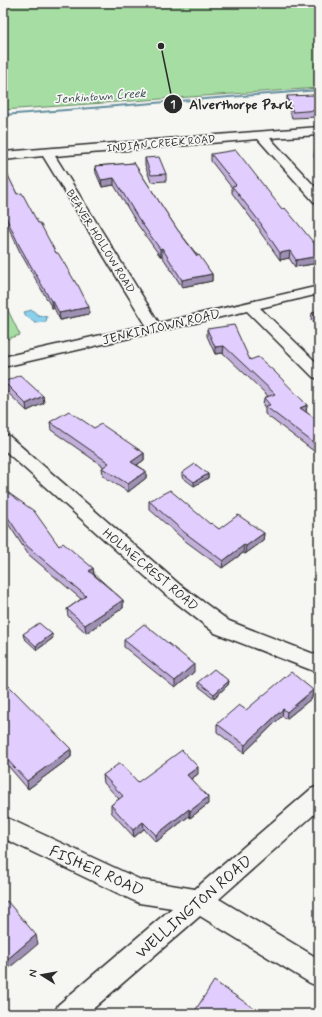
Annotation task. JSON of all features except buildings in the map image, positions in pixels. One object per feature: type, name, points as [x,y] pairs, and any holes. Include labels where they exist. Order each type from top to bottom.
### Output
[{"type":"street","name":"INDIAN CREEK ROAD","points":[[3,156],[319,131]]},
{"type":"street","points":[[260,135],[319,199]]},
{"type":"street","name":"BEAVER HOLLOW ROAD","points":[[47,153],[155,328]]},
{"type":"street","name":"JENKINTOWN ROAD","points":[[3,362],[319,290]]},
{"type":"street","points":[[250,306],[319,374]]},
{"type":"street","name":"HOLMECREST ROAD","points":[[3,440],[172,589],[222,627],[319,665]]},
{"type":"street","name":"WELLINGTON ROAD","points":[[67,1014],[200,902],[319,796]]},
{"type":"street","name":"FISHER ROAD","points":[[3,827],[139,891],[200,902],[319,974]]},
{"type":"green space","points":[[3,3],[319,3],[319,88],[3,110]]},
{"type":"green space","points":[[3,300],[20,335],[3,340]]},
{"type":"water","points":[[32,310],[38,315],[47,317],[46,322],[35,323],[26,316],[24,312]]},
{"type":"waterway","name":"Jenkintown Creek","points":[[3,115],[319,90]]},
{"type":"place","name":"Alverthorpe Park","points":[[161,46]]}]
